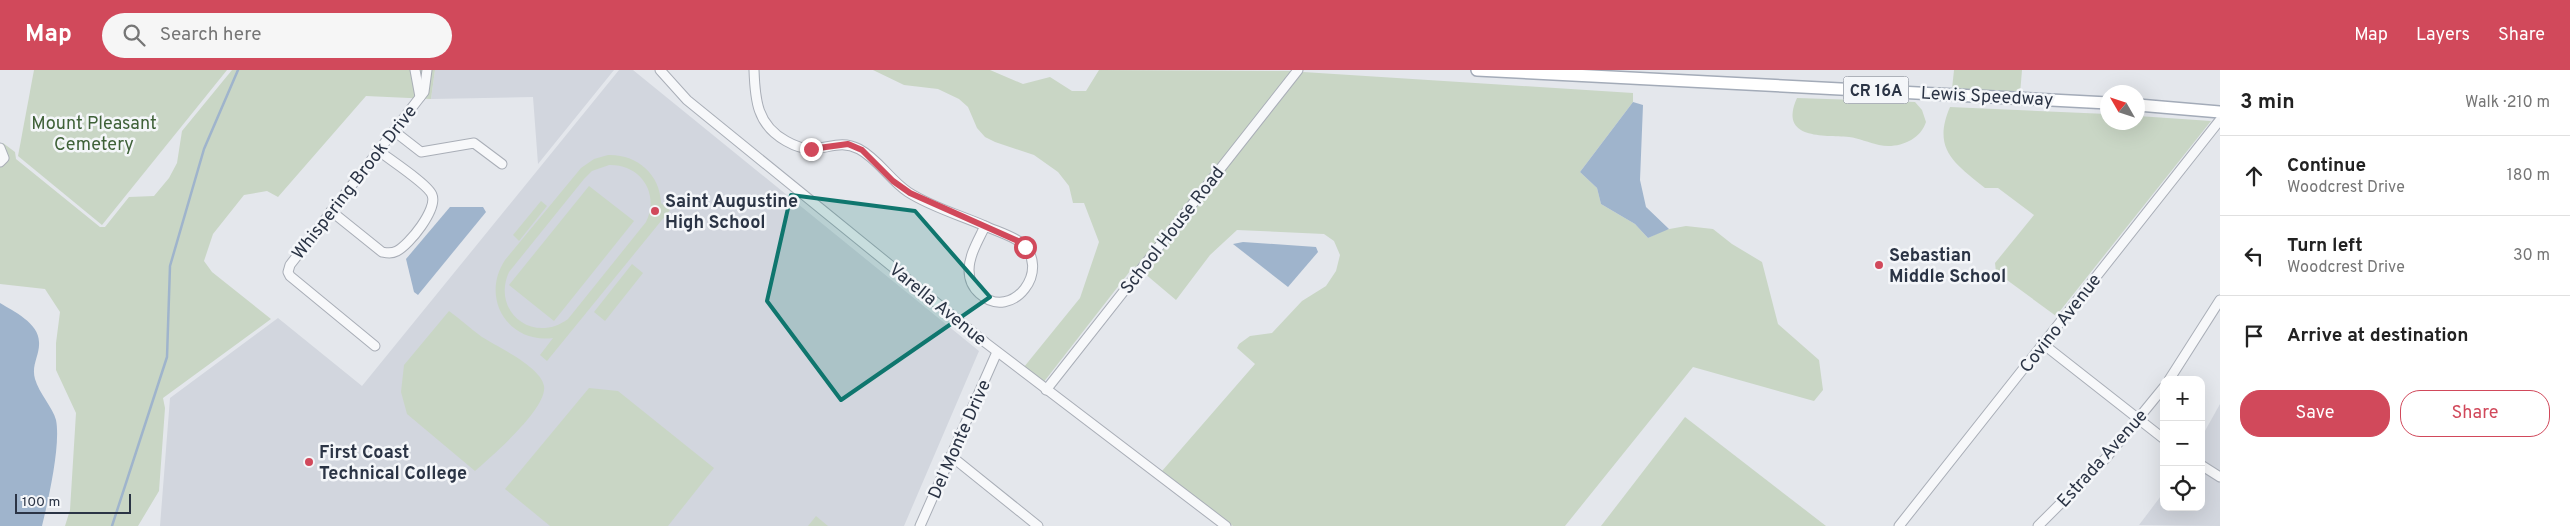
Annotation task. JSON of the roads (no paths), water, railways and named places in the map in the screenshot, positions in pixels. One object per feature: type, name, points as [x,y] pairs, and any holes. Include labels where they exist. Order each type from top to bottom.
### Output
[{"type":"main road","name":"Lewis Speedway","points":[[1477,70],[2100,103]]},
{"type":"main road","points":[[2145,106],[2220,112]]},
{"type":"street","name":"Whispering Brook Drive","points":[[415,70],[420,97]]},
{"type":"street","name":"Whispering Brook Drive","points":[[375,346],[290,276],[288,272],[290,265],[420,97],[426,86],[427,70]]},
{"type":"street","name":"Varella Avenue","points":[[660,70],[687,100],[997,352],[1226,526]]},
{"type":"street","points":[[754,70],[755,98],[762,121],[778,137],[792,144],[811,149],[848,144],[862,150],[893,181],[910,193],[985,226],[1018,241],[1025,247],[1032,260],[1032,277],[1024,292],[1012,300],[1004,302],[989,300],[981,295],[972,283],[969,268],[985,226]]},
{"type":"street","name":"School House Road","points":[[1046,390],[1298,70]]},
{"type":"street","name":"Covino Avenue","points":[[1899,526],[2220,120]]},
{"type":"street","points":[[394,131],[421,152],[474,143],[502,164]]},
{"type":"street","points":[[0,148],[4,158],[0,162]]},
{"type":"street","points":[[331,211],[382,252],[388,254],[402,248],[429,216],[433,201],[429,189],[378,151]]},
{"type":"street","points":[[2172,376],[2220,300]]},
{"type":"street","points":[[2043,344],[2160,436]]},
{"type":"street","name":"Del Monte Drive","points":[[920,526],[997,352]]},
{"type":"street","name":"Estrada Avenue","points":[[2038,526],[2106,458],[2160,392]]},
{"type":"street","points":[[951,456],[1038,526]]},
{"type":"street","points":[[2203,466],[2220,477]]},
{"type":"water","points":[[1633,102],[1643,105],[1640,180],[1646,207],[1669,229],[1648,238],[1635,224],[1601,204],[1597,188],[1580,172]]},
{"type":"water","points":[[450,207],[483,207],[486,212],[418,295],[414,292],[406,259]]},
{"type":"water","points":[[1243,242],[1316,247],[1318,252],[1288,287],[1233,244]]},
{"type":"water","points":[[0,303],[30,323],[38,335],[39,347],[34,369],[35,379],[56,420],[57,444],[42,526],[0,526]]},
{"type":"waterway","points":[[112,526],[167,357],[170,266],[204,149],[238,70]]},
{"type":"place","name":"Saint Augustine High School","points":[[655,211]]},
{"type":"place","name":"Sebastian Middle School","points":[[1879,265]]},
{"type":"place","name":"First Coast Technical College","points":[[309,462]]},
{"type":"park label","name":"Mount Pleasant Cemetery","points":[[94,133]]}]
